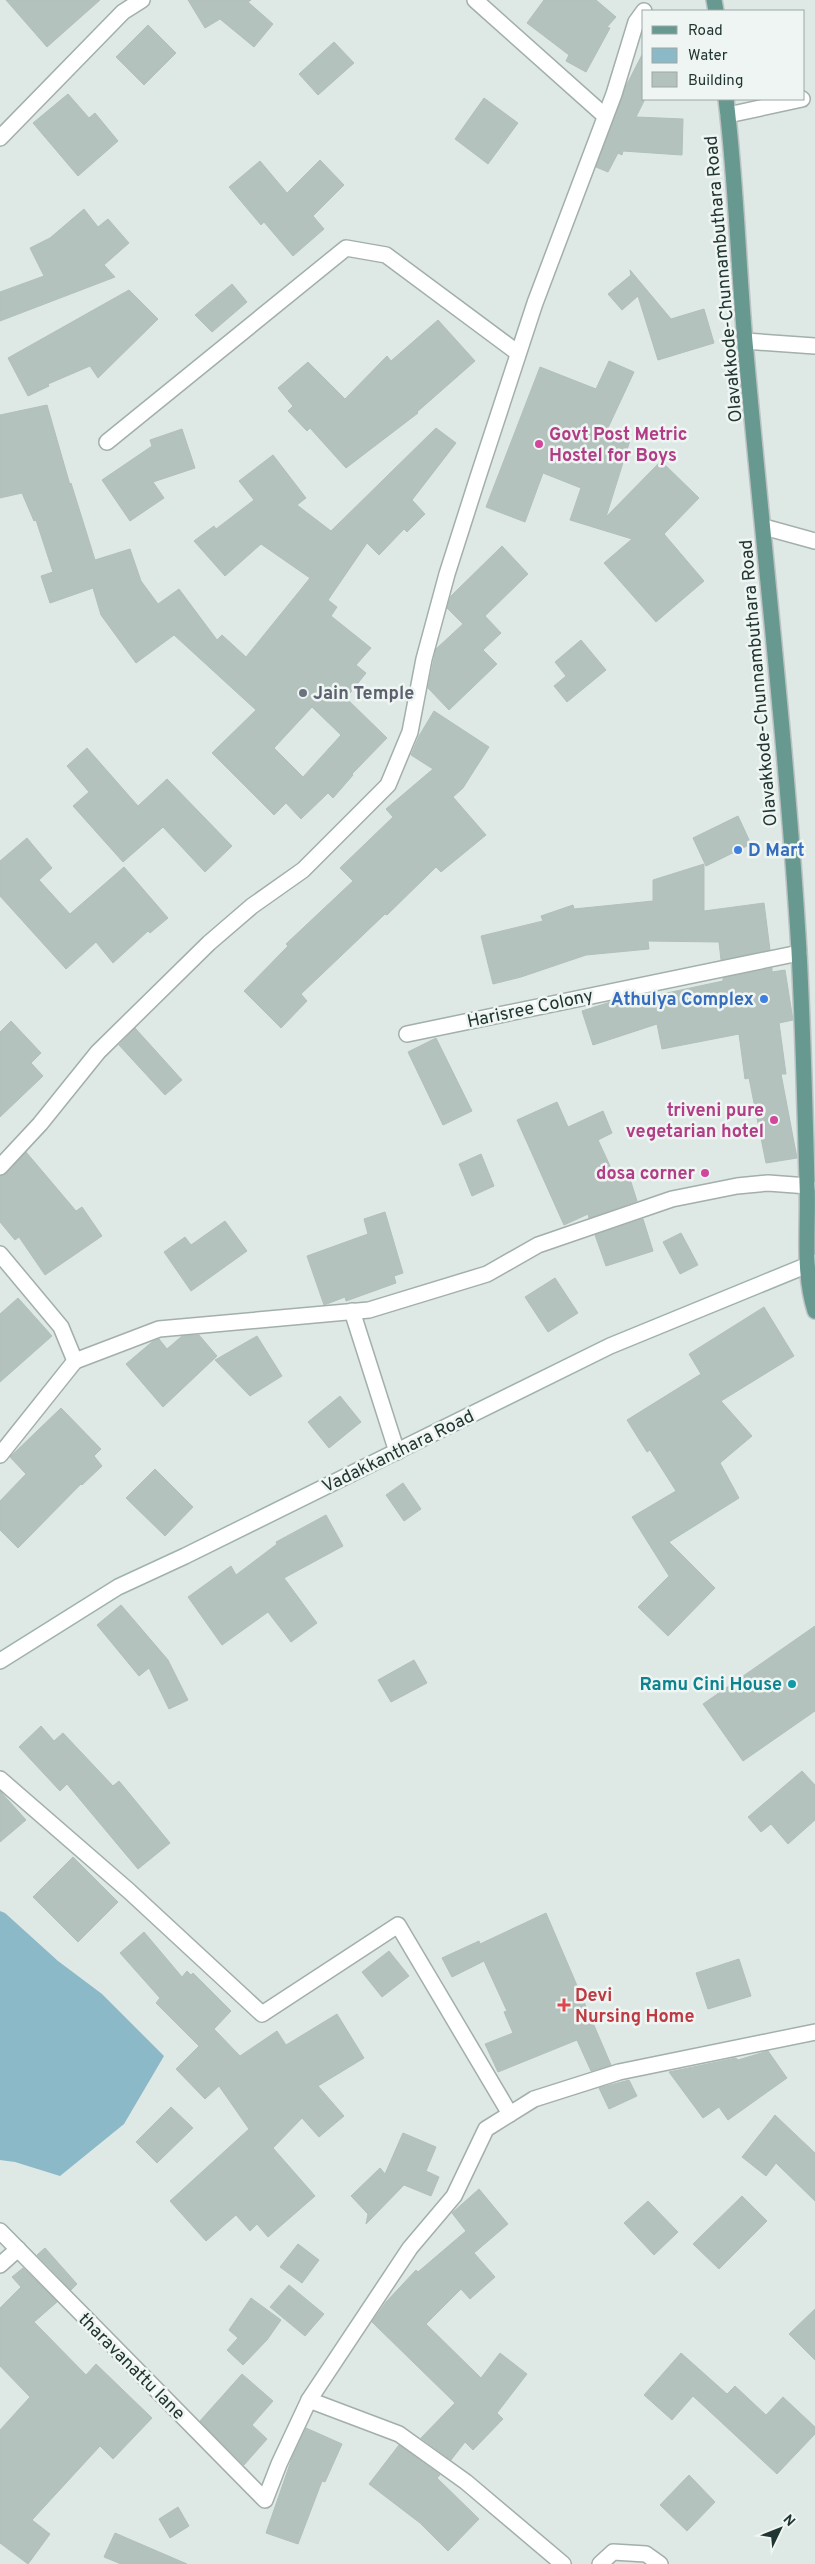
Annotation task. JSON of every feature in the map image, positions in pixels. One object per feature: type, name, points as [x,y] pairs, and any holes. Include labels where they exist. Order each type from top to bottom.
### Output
[{"type":"main road","name":"Olavakkode-Chunnambuthara Road","points":[[726,100],[745,341],[786,774],[799,953],[811,1263],[810,1294],[815,1311]]},
{"type":"street","points":[[0,138],[123,12],[142,0]]},
{"type":"street","points":[[475,0],[605,116]]},
{"type":"street","points":[[0,1167],[40,1124],[98,1052],[210,943],[252,906],[303,870],[388,785],[410,732],[424,659],[447,574],[518,353],[605,116],[636,22],[642,14]]},
{"type":"street","points":[[728,115],[798,100]]},
{"type":"street","points":[[107,442],[346,248],[386,255],[518,353]]},
{"type":"street","points":[[745,341],[815,346]]},
{"type":"street","points":[[764,527],[815,541]]},
{"type":"street","name":"Harisree Colony","points":[[407,1034],[799,953]]},
{"type":"street","points":[[0,1455],[75,1361],[159,1329],[369,1310],[487,1274],[538,1246],[672,1199],[768,1183],[808,1186]]},
{"type":"street","points":[[0,1254],[60,1327],[75,1361]]},
{"type":"street","name":"Vadakkanthara Road","points":[[0,1661],[118,1586],[186,1556],[610,1346],[811,1263]]},
{"type":"street","points":[[352,1311],[397,1452]]},
{"type":"street","points":[[0,1779],[129,1891],[262,2014],[398,1925],[510,2114]]},
{"type":"street","points":[[563,2564],[466,2482],[399,2434],[309,2400],[410,2248],[454,2196],[486,2129],[534,2098],[619,2072],[815,2032]]},
{"type":"street","name":"tharavanattu lane","points":[[0,2231],[265,2500],[279,2464],[309,2400]]},
{"type":"street","points":[[0,2265],[18,2249]]},
{"type":"street","points":[[600,2564],[613,2552],[646,2554],[660,2564]]},
{"type":"water","points":[[0,1911],[5,1913],[58,1961],[102,1994],[164,2056],[124,2124],[60,2176],[15,2162],[0,2160]]},
{"type":"building","points":[[6,0],[100,0],[47,47]]},
{"type":"building","points":[[188,0],[251,0],[248,2],[273,24],[254,47],[220,19],[205,28]]},
{"type":"building","points":[[544,0],[596,0],[616,17],[607,27],[610,28],[586,72],[566,61],[569,55],[527,23]]},
{"type":"building","points":[[148,25],[176,53],[144,85],[116,57]]},
{"type":"building","points":[[334,42],[354,63],[318,95],[299,74]]},
{"type":"building","points":[[642,55],[642,100],[644,101],[636,117],[683,119],[682,155],[623,151],[622,155],[618,153],[608,172],[596,167],[626,86]]},
{"type":"building","points":[[68,94],[89,118],[95,113],[118,141],[78,176],[33,123]]},
{"type":"building","points":[[484,98],[518,123],[488,164],[455,139]]},
{"type":"building","points":[[320,160],[344,185],[313,216],[324,229],[293,256],[264,222],[261,225],[229,187],[260,161],[287,193]]},
{"type":"building","points":[[84,209],[98,227],[108,219],[129,243],[104,265],[115,277],[0,321],[0,292],[44,276],[30,248],[50,238]]},
{"type":"building","points":[[630,270],[671,319],[704,309],[714,343],[658,360],[638,296],[622,310],[608,294],[631,275]]},
{"type":"building","points":[[232,284],[247,302],[212,332],[195,315]]},
{"type":"building","points":[[129,290],[158,319],[98,378],[90,366],[48,384],[49,386],[28,396],[8,358]]},
{"type":"building","points":[[438,320],[475,361],[418,413],[346,468],[310,428],[307,431],[288,411],[293,406],[278,388],[308,362],[345,399],[387,356],[391,361]]},
{"type":"building","points":[[609,361],[634,372],[607,430],[631,437],[606,517],[661,461],[699,498],[664,534],[704,581],[656,622],[604,563],[632,539],[570,520],[581,488],[543,473],[525,522],[486,507],[540,367],[596,389]]},
{"type":"building","points":[[47,405],[70,485],[71,483],[95,560],[130,549],[141,581],[158,604],[179,589],[217,640],[222,635],[246,657],[310,578],[261,544],[225,576],[194,541],[214,526],[216,529],[254,500],[239,481],[273,455],[306,498],[297,505],[331,531],[436,428],[456,443],[412,500],[425,514],[407,532],[404,529],[379,555],[367,543],[328,600],[337,607],[331,616],[371,648],[356,665],[366,673],[346,698],[387,738],[352,774],[333,798],[328,793],[301,819],[286,803],[274,815],[212,753],[256,710],[174,635],[136,663],[101,615],[93,588],[50,603],[41,576],[53,572],[36,520],[34,521],[22,493],[0,498],[0,415]],"holes":[[[312,707],[341,735],[303,777],[274,748]]]},
{"type":"building","points":[[182,429],[195,468],[153,482],[164,498],[130,521],[102,480],[152,446],[150,440]]},
{"type":"building","points":[[502,546],[528,574],[485,616],[501,633],[483,650],[497,664],[449,710],[428,688],[436,649],[463,624],[447,608],[451,596]]},
{"type":"building","points":[[581,640],[606,670],[567,702],[554,686],[566,676],[555,662]]},
{"type":"building","points":[[434,711],[489,747],[463,788],[453,797],[486,835],[441,872],[436,867],[387,915],[385,914],[301,994],[307,1001],[281,1028],[244,991],[288,946],[286,944],[353,881],[340,868],[393,817],[386,809],[433,769],[411,755],[419,736]]},
{"type":"building","points":[[87,748],[138,806],[167,779],[232,846],[205,872],[163,827],[123,862],[73,806],[89,792],[67,766]]},
{"type":"building","points":[[738,816],[751,844],[706,866],[693,838]]},
{"type":"building","points":[[27,838],[52,868],[39,880],[70,914],[124,867],[168,918],[150,933],[148,931],[113,963],[96,942],[66,969],[0,896],[0,861]]},
{"type":"building","points":[[704,864],[704,911],[764,903],[770,950],[721,960],[719,942],[648,941],[649,949],[586,955],[521,977],[493,984],[481,936],[543,921],[541,916],[573,905],[574,909],[653,901],[653,880]]},
{"type":"building","points":[[772,968],[772,972],[785,970],[793,1020],[779,1023],[786,1074],[781,1074],[797,1158],[766,1163],[749,1078],[745,1079],[739,1034],[662,1049],[657,1024],[593,1045],[582,1011],[617,1000],[633,997],[634,1000],[723,981],[723,978]]},
{"type":"building","points":[[11,1021],[41,1053],[31,1063],[43,1076],[0,1117],[0,1032]]},
{"type":"building","points":[[135,1028],[182,1080],[165,1095],[119,1045]]},
{"type":"building","points":[[436,1038],[472,1111],[443,1125],[408,1052]]},
{"type":"building","points":[[557,1102],[568,1127],[603,1111],[612,1133],[598,1140],[617,1181],[629,1176],[637,1201],[589,1218],[588,1214],[564,1225],[517,1120]]},
{"type":"building","points":[[26,1152],[76,1211],[82,1207],[102,1236],[45,1275],[19,1237],[15,1240],[0,1222],[0,1176],[7,1173]]},
{"type":"building","points":[[481,1154],[494,1186],[472,1196],[459,1164]]},
{"type":"building","points":[[385,1212],[403,1273],[394,1276],[396,1283],[346,1301],[345,1297],[324,1305],[307,1256],[368,1234],[364,1219]]},
{"type":"building","points":[[643,1219],[653,1251],[606,1266],[595,1235]]},
{"type":"building","points":[[225,1221],[247,1251],[191,1291],[164,1252],[185,1237],[191,1245]]},
{"type":"building","points":[[681,1233],[698,1265],[680,1274],[663,1242]]},
{"type":"building","points":[[555,1278],[578,1313],[548,1332],[525,1297]]},
{"type":"building","points":[[18,1298],[52,1336],[0,1382],[0,1314]]},
{"type":"building","points":[[764,1307],[794,1356],[721,1401],[752,1436],[720,1463],[739,1498],[669,1542],[715,1588],[668,1636],[638,1607],[669,1576],[632,1517],[676,1491],[650,1450],[647,1452],[627,1420],[701,1374],[689,1354]]},
{"type":"building","points":[[199,1335],[217,1356],[163,1407],[126,1364],[152,1342],[159,1339],[167,1349],[182,1336]]},
{"type":"building","points":[[257,1336],[282,1376],[250,1396],[215,1360]]},
{"type":"building","points":[[340,1396],[361,1422],[329,1448],[308,1422]]},
{"type":"building","points":[[61,1408],[101,1449],[94,1456],[102,1466],[81,1484],[18,1548],[0,1530],[0,1501],[26,1474],[10,1457]]},
{"type":"building","points":[[155,1469],[193,1507],[165,1536],[126,1498]]},
{"type":"building","points":[[403,1483],[421,1509],[404,1521],[386,1495]]},
{"type":"building","points":[[326,1515],[343,1546],[284,1578],[317,1623],[291,1642],[268,1612],[222,1645],[188,1597],[231,1566],[236,1575],[277,1544],[276,1542]]},
{"type":"building","points":[[121,1605],[168,1660],[188,1700],[169,1709],[149,1668],[139,1676],[97,1625]]},
{"type":"building","points":[[815,1626],[815,1711],[743,1761],[703,1704]]},
{"type":"building","points":[[414,1660],[427,1683],[391,1702],[378,1680]]},
{"type":"building","points":[[41,1726],[54,1741],[63,1733],[113,1786],[119,1781],[170,1843],[138,1869],[67,1784],[60,1791],[19,1747]]},
{"type":"building","points":[[802,1771],[815,1785],[815,1820],[788,1844],[771,1824],[761,1832],[748,1817]]},
{"type":"building","points":[[0,1791],[26,1820],[0,1842]]},
{"type":"building","points":[[73,1857],[118,1902],[78,1942],[33,1897]]},
{"type":"building","points":[[546,1913],[611,2065],[591,2071],[577,2040],[498,2072],[485,2044],[513,2033],[504,2012],[507,2011],[484,1961],[452,1977],[442,1958],[479,1941],[480,1944]]},
{"type":"building","points":[[144,1932],[182,1977],[187,1971],[191,1975],[193,1973],[231,2011],[214,2029],[240,2056],[277,2031],[286,2045],[337,2014],[364,2058],[318,2086],[344,2116],[319,2137],[302,2118],[273,2148],[315,2196],[268,2237],[257,2224],[250,2231],[236,2215],[206,2241],[170,2201],[249,2129],[219,2086],[205,2099],[176,2069],[199,2046],[156,2003],[160,1998],[120,1953]]},
{"type":"building","points":[[389,1951],[409,1976],[382,1997],[362,1972]]},
{"type":"building","points":[[739,1959],[751,1996],[708,2009],[696,1973]]},
{"type":"building","points":[[768,2051],[787,2078],[728,2120],[719,2107],[703,2118],[669,2072],[736,2058],[738,2060]]},
{"type":"building","points":[[629,2080],[637,2096],[609,2109],[599,2088]]},
{"type":"building","points":[[171,2107],[193,2128],[157,2163],[136,2142]]},
{"type":"building","points":[[775,2115],[815,2153],[815,2201],[776,2163],[766,2176],[742,2157]]},
{"type":"building","points":[[403,2133],[436,2147],[426,2171],[439,2177],[431,2196],[404,2185],[366,2224],[368,2214],[351,2196],[380,2168],[385,2174]]},
{"type":"building","points":[[479,2189],[508,2224],[474,2253],[495,2277],[470,2299],[461,2289],[426,2324],[481,2378],[500,2353],[527,2374],[497,2413],[503,2419],[473,2450],[465,2442],[451,2460],[421,2438],[455,2403],[372,2322],[386,2302],[416,2270],[418,2272],[466,2231],[452,2213]]},
{"type":"building","points":[[742,2196],[767,2221],[719,2269],[693,2244]]},
{"type":"building","points":[[648,2201],[678,2232],[654,2255],[624,2223]]},
{"type":"building","points":[[298,2244],[319,2260],[302,2283],[280,2267]]},
{"type":"building","points":[[45,2248],[77,2284],[71,2290],[37,2255]]},
{"type":"building","points":[[23,2268],[57,2302],[34,2322],[86,2375],[96,2364],[152,2418],[113,2459],[100,2446],[32,2520],[50,2534],[28,2564],[0,2543],[0,2430],[30,2397],[0,2366],[0,2308],[21,2287],[12,2277]]},
{"type":"building","points":[[289,2285],[324,2314],[305,2336],[270,2307]]},
{"type":"building","points":[[251,2298],[281,2320],[267,2340],[243,2365],[227,2350],[238,2338],[229,2330]]},
{"type":"building","points":[[815,2309],[815,2360],[789,2334]]},
{"type":"building","points":[[681,2353],[727,2394],[735,2386],[766,2415],[783,2397],[815,2427],[815,2434],[777,2474],[693,2396],[672,2420],[644,2395]]},
{"type":"building","points":[[242,2374],[273,2401],[252,2425],[267,2439],[244,2465],[200,2421]]},
{"type":"building","points":[[306,2428],[342,2444],[325,2482],[322,2481],[298,2544],[266,2533],[292,2458]]},
{"type":"building","points":[[399,2445],[440,2475],[437,2478],[479,2519],[448,2551],[420,2523],[369,2484]]},
{"type":"building","points":[[689,2475],[715,2502],[687,2531],[660,2505]]},
{"type":"building","points":[[178,2507],[189,2526],[170,2538],[159,2519]]},
{"type":"building","points":[[115,2533],[187,2564],[121,2564],[104,2557]]},
{"type":"place","name":"Govt Post Metric Hostel for Boys","points":[[539,444]]},
{"type":"place","name":"Jain Temple","points":[[303,693]]},
{"type":"place","name":"D Mart","points":[[738,850]]},
{"type":"place","name":"Athulya Complex","points":[[764,999]]},
{"type":"place","name":"triveni pure vegetarian hotel","points":[[774,1120]]},
{"type":"place","name":"dosa corner","points":[[705,1173]]},
{"type":"place","name":"Ramu Cini House","points":[[792,1684]]},
{"type":"place","name":"Devi Nursing Home","points":[[564,2005]]}]
